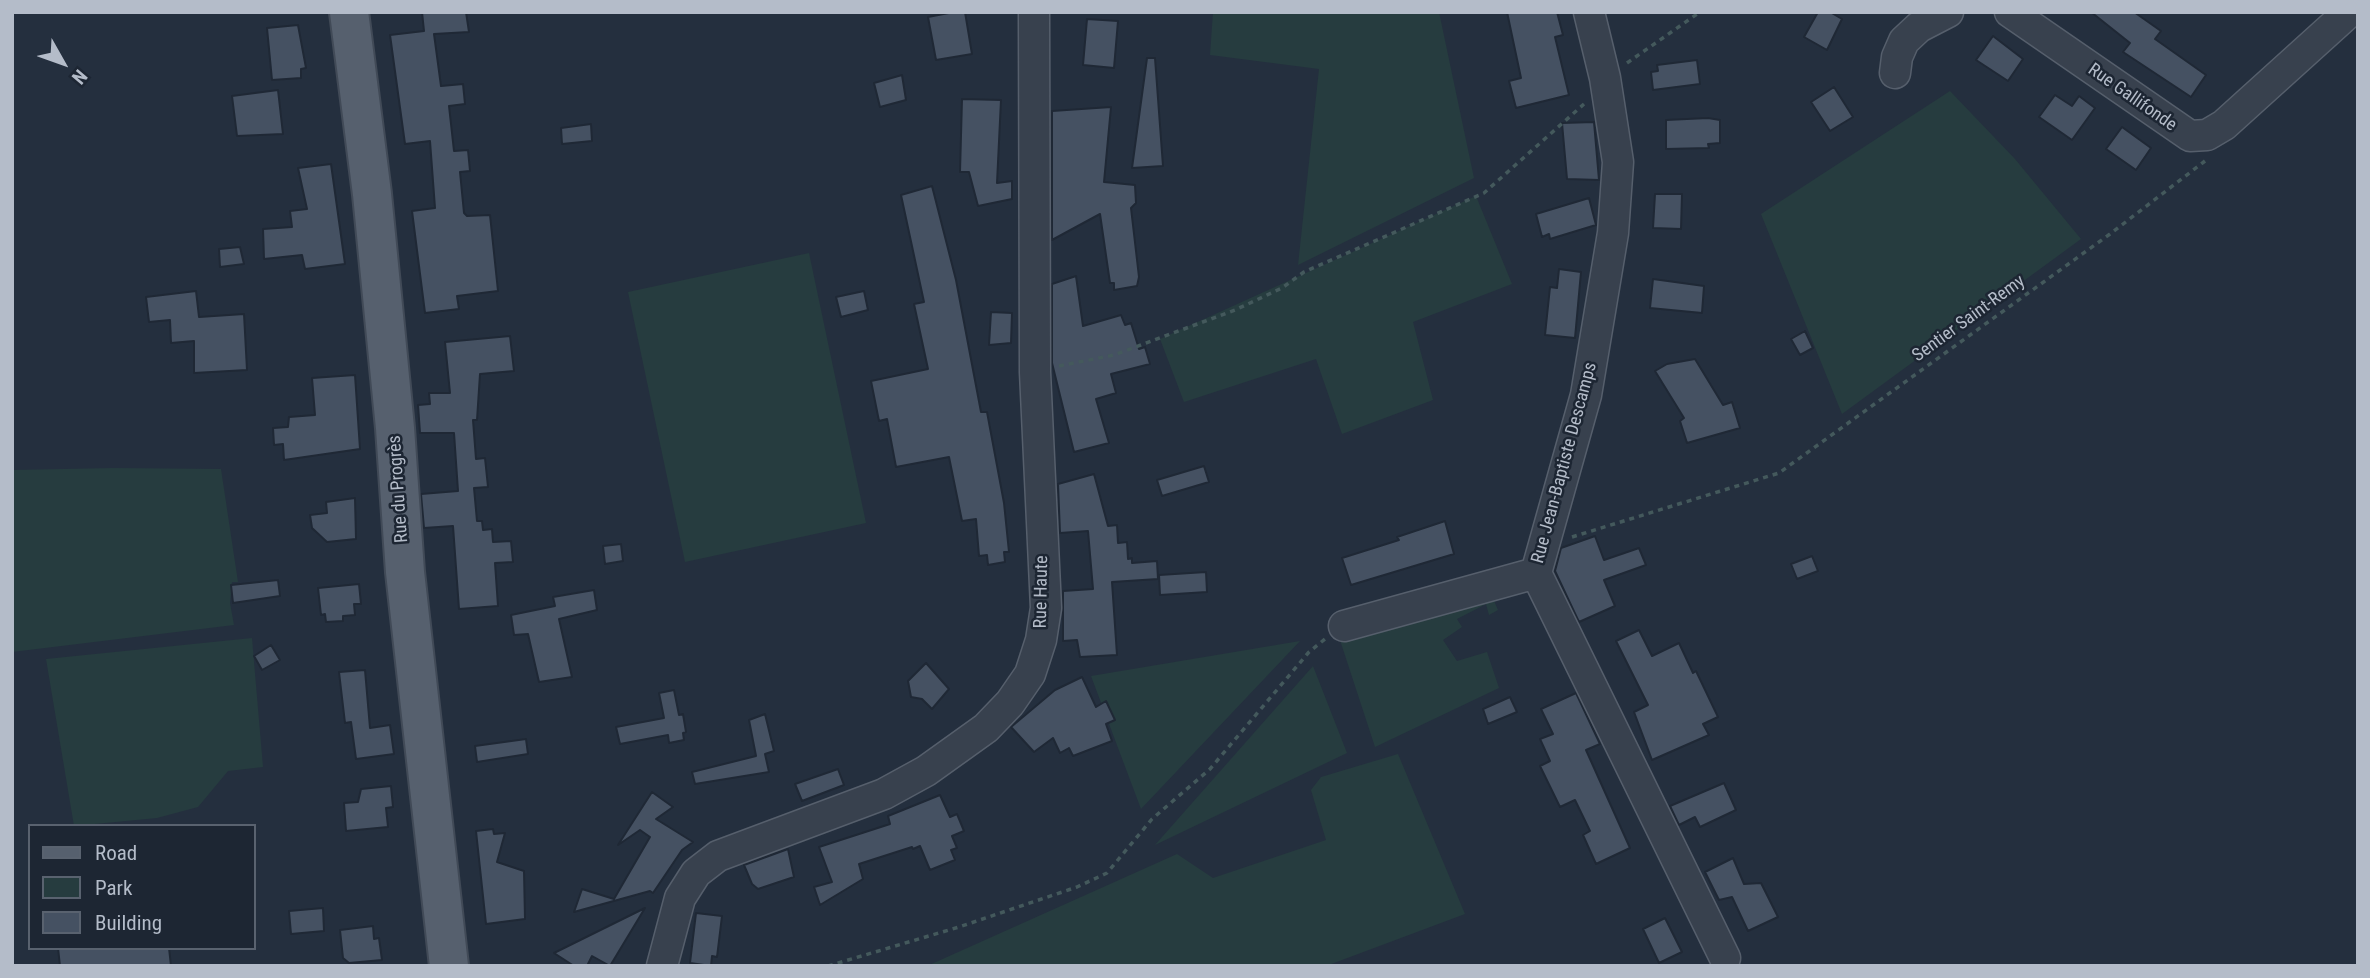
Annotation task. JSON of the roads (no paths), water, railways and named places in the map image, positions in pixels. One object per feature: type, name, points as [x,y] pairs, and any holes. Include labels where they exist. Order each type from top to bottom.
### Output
[{"type":"main road","name":"Rue du Progrès","points":[[349,12],[372,194],[395,428],[405,572],[449,966]]},
{"type":"street","name":"Rue Haute","points":[[662,966],[680,898],[696,873],[711,861],[749,842],[884,794],[926,771],[986,728],[1010,703],[1030,674],[1041,640],[1046,608],[1035,372],[1034,12]]},
{"type":"street","name":"Rue Jean-Baptiste Descamps","points":[[1589,12],[1605,78],[1618,162],[1613,233],[1586,395],[1536,573],[1725,958]]},
{"type":"street","points":[[1895,73],[1896,57],[1904,41],[1919,27],[1948,12]]},
{"type":"street","name":"Rue Gallifonde","points":[[2010,12],[2190,136],[2207,135],[2224,125],[2349,12]]},
{"type":"street","points":[[1344,626],[1536,573]]}]
